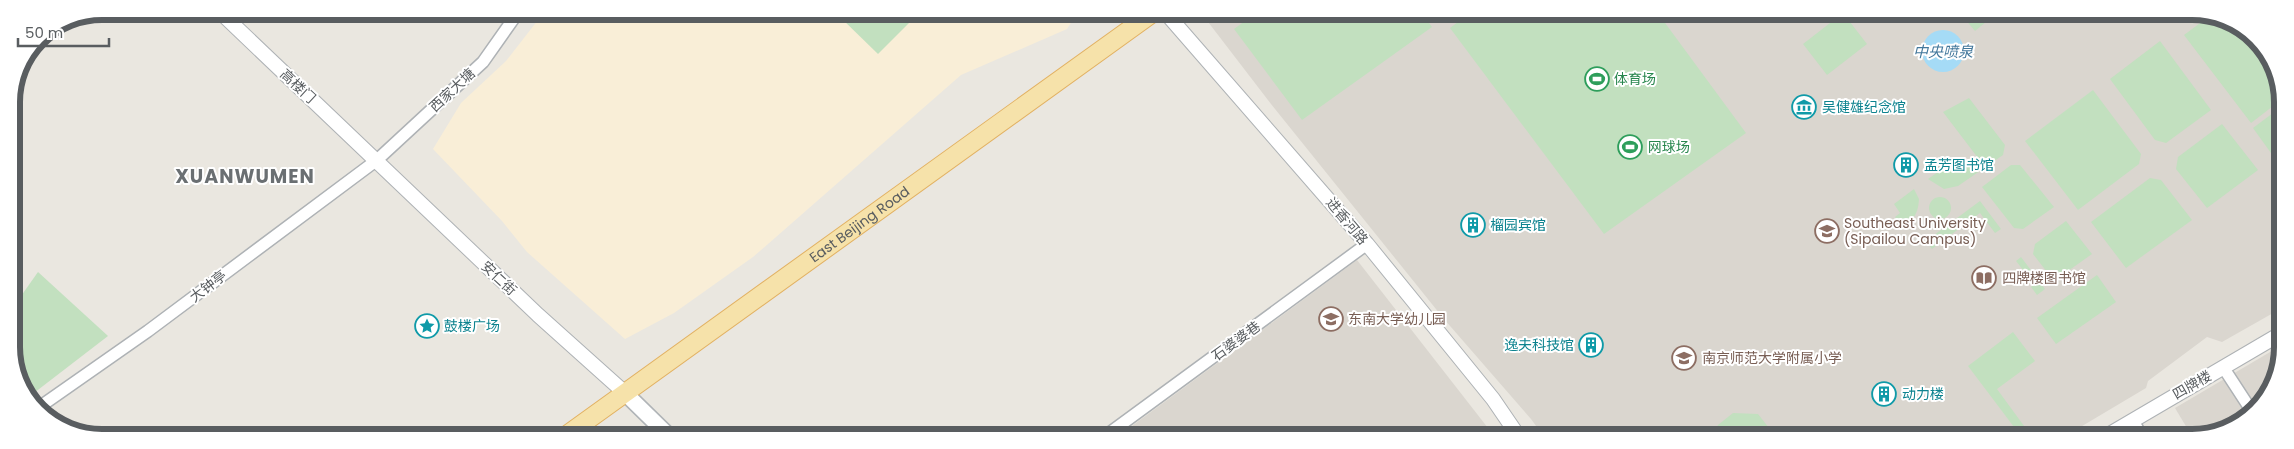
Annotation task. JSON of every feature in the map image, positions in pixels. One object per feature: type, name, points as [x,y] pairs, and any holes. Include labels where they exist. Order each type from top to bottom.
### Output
[{"type":"main road","name":"East Beijing Road","points":[[575,429],[1143,20]]},
{"type":"main road","points":[[625,393],[662,429]]},
{"type":"street","name":"高楼门","points":[[229,20],[377,160]]},
{"type":"street","name":"西家大塘","points":[[377,160],[483,62],[513,20]]},
{"type":"street","name":"进香河路","points":[[1172,20],[1367,244],[1493,399],[1514,429]]},
{"type":"street","name":"安仁街","points":[[377,160],[524,302],[625,393]]},
{"type":"street","name":"大钟亭","points":[[43,404],[148,330],[377,160]]},
{"type":"street","name":"石婆婆巷","points":[[1115,429],[1367,244]]},
{"type":"street","name":"四牌楼","points":[[2119,429],[2274,338]]},
{"type":"street","points":[[2224,367],[2249,406]]},
{"type":"street","points":[[2133,421],[2138,429]]},
{"type":"shaded area","points":[[538,20],[1073,20],[1067,29],[961,75],[753,257],[674,313],[625,339],[527,252],[502,221],[433,149],[461,103],[506,61]]},
{"type":"shaded area","name":"Southeast University (Sipailou Campus)","points":[[1207,20],[2192,20],[2213,23],[2228,28],[2250,44],[2260,56],[2270,76],[2274,102],[2274,313],[2222,342],[2207,337],[2148,381],[2146,388],[2077,429],[1538,429],[1444,319],[1271,104]]},
{"type":"shaded area","name":"东南大学幼儿园","points":[[1357,260],[1489,429],[1128,429]]},
{"type":"shaded area","points":[[2274,350],[2266,383],[2257,397],[2238,415],[2224,423],[2188,429],[2175,408]]},
{"type":"green space","points":[[843,20],[912,20],[878,54]]},
{"type":"green space","points":[[1246,20],[1427,20],[1432,27],[1302,120],[1234,29]]},
{"type":"green space","name":"体育场","points":[[1460,20],[1663,20],[1746,133],[1604,234],[1450,28]]},
{"type":"green space","points":[[1834,20],[1848,20],[1867,44],[1827,75],[1803,44]]},
{"type":"green space","points":[[1966,20],[1988,20],[1975,31]]},
{"type":"green space","points":[[2203,21],[2228,28],[2238,34],[2250,44],[2266,66],[2270,76],[2274,105],[2251,123],[2184,35]]},
{"type":"green space","points":[[2160,41],[2211,110],[2166,143],[2155,140],[2110,79]]},
{"type":"green space","points":[[2093,90],[2141,154],[2139,164],[2078,210],[2025,141]]},
{"type":"green space","points":[[1969,98],[2005,145],[2003,155],[1958,186],[1944,189],[1928,179],[1952,162],[1959,171],[1978,158],[1943,112]]},
{"type":"green space","points":[[2274,112],[2274,157],[2253,128]]},
{"type":"green space","points":[[2222,124],[2258,170],[2207,208],[2176,169],[2178,157]]},
{"type":"green space","points":[[2011,165],[2020,165],[2054,207],[2023,229],[2014,228],[1982,187]]},
{"type":"green space","points":[[2150,178],[2161,180],[2192,220],[2126,268],[2091,222]]},
{"type":"green space","points":[[1914,189],[1919,199],[1917,212],[1913,219],[1901,226],[1895,217],[1900,213],[1894,204]]},
{"type":"green space","points":[[1940,197],[1950,204],[1951,208],[1944,218],[1940,219],[1930,212],[1929,208],[1936,198]]},
{"type":"green space","points":[[1980,201],[2001,229],[1995,233],[1980,213],[1932,249],[1926,241]]},
{"type":"green space","points":[[2066,221],[2092,254],[2054,281],[2033,254],[2035,244]]},
{"type":"green space","points":[[2021,257],[2045,289],[2037,295],[2031,287],[2034,284],[2016,261]]},
{"type":"green space","points":[[38,272],[108,336],[34,393],[26,379],[22,363],[20,347],[20,298]]},
{"type":"green space","points":[[2097,275],[2116,302],[2056,344],[2037,318]]},
{"type":"green space","points":[[2013,332],[2035,361],[1997,389],[2026,429],[2015,429],[1968,366]]},
{"type":"green space","points":[[1733,413],[1758,414],[1770,429],[1716,429]]},
{"type":"water","name":"中央喷泉","points":[[1943,30],[1958,36],[1964,51],[1958,66],[1943,72],[1928,66],[1922,51],[1928,36]]},
{"type":"place","name":"体育场","points":[[1597,79]]},
{"type":"place","name":"吴健雄纪念馆","points":[[1804,107]]},
{"type":"place","name":"网球场","points":[[1630,147]]},
{"type":"place","name":"孟芳图书馆","points":[[1906,165]]},
{"type":"place","name":"榴园宾馆","points":[[1473,225]]},
{"type":"place","name":"Southeast University (Sipailou Campus)","points":[[1827,231]]},
{"type":"place","name":"四牌楼图书馆","points":[[1984,278]]},
{"type":"place","name":"东南大学幼儿园","points":[[1331,319]]},
{"type":"place","name":"鼓楼广场","points":[[427,326]]},
{"type":"place","name":"逸夫科技馆","points":[[1591,345]]},
{"type":"place","name":"南京师范大学附属小学","points":[[1684,358]]},
{"type":"place","name":"动力楼","points":[[1884,394]]},
{"type":"district","name":"XUANWUMEN","points":[[245,176]]}]
